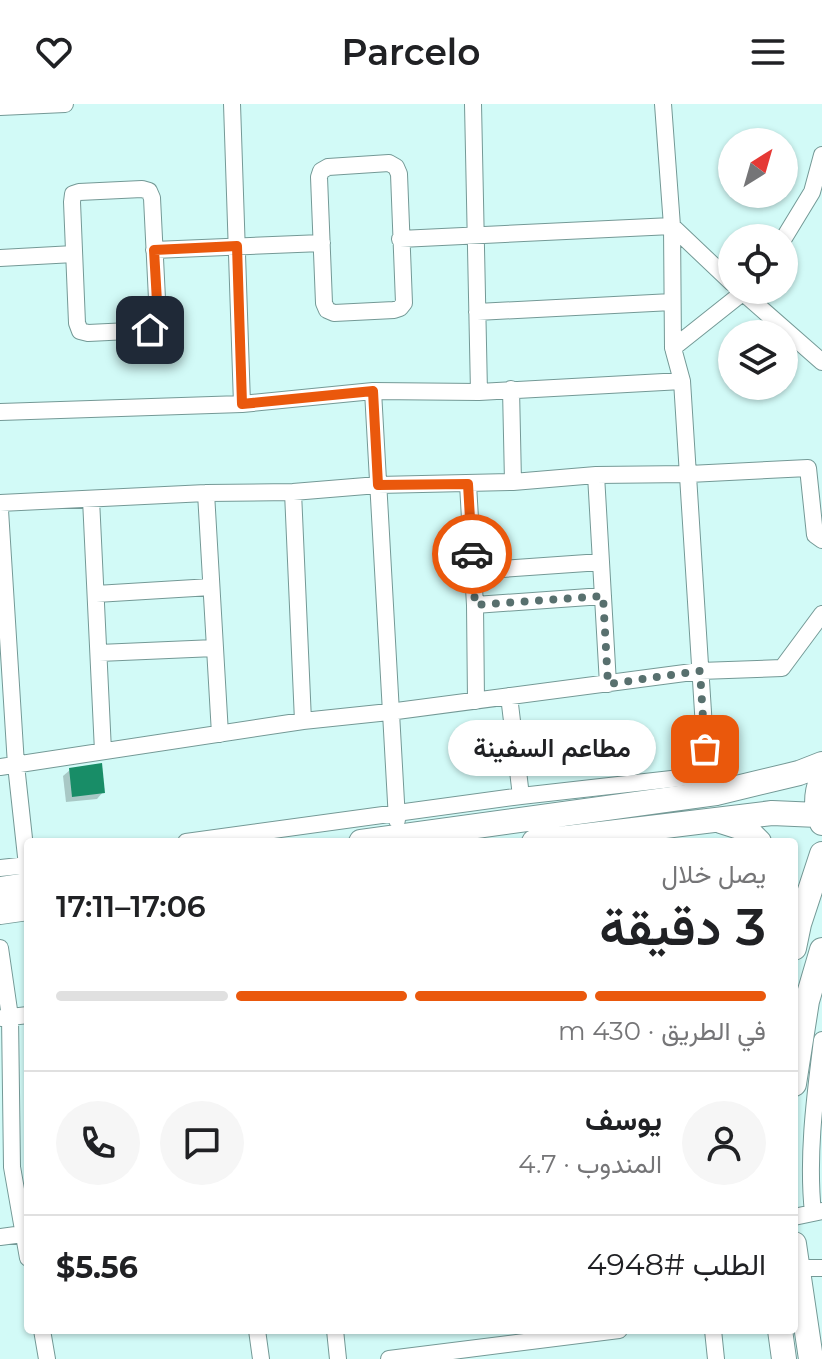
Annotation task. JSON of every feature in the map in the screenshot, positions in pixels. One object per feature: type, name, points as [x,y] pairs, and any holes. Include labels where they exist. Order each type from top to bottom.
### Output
[{"type":"highway","points":[[391,838],[712,784],[799,773],[822,764]]},
{"type":"highway","points":[[600,838],[649,835],[715,818],[772,813],[820,819],[816,798],[822,778]]},
{"type":"highway","points":[[715,818],[746,829],[755,838]]},
{"type":"highway","points":[[798,924],[822,854]]},
{"type":"highway","points":[[0,889],[24,874]]},
{"type":"highway","points":[[0,912],[24,909]]},
{"type":"highway","points":[[798,1058],[807,1001],[822,950]]},
{"type":"highway","points":[[798,1250],[810,1268],[811,1359]]},
{"type":"highway","points":[[781,1334],[784,1359]]},
{"type":"street","points":[[0,107],[65,104]]},
{"type":"street","points":[[232,104],[242,404]]},
{"type":"street","points":[[473,104],[479,392]]},
{"type":"street","points":[[214,838],[521,796],[712,784],[700,671],[682,381],[673,348],[672,226],[663,104]]},
{"type":"street","points":[[795,224],[817,195],[822,155]]},
{"type":"street","points":[[389,163],[396,167],[399,174],[404,303],[400,308],[334,313],[327,310],[324,303],[322,243],[321,171],[328,167],[389,163]]},
{"type":"street","points":[[149,191],[154,250],[156,327],[150,330],[80,331],[77,323],[73,194],[149,191]]},
{"type":"street","points":[[400,239],[672,226],[718,269]]},
{"type":"street","points":[[154,250],[322,243]]},
{"type":"street","points":[[0,258],[74,254]]},
{"type":"street","points":[[477,312],[672,302]]},
{"type":"street","points":[[673,348],[723,304]]},
{"type":"street","points":[[757,304],[822,362]]},
{"type":"street","points":[[0,412],[242,404],[373,391],[479,392],[682,381]]},
{"type":"street","points":[[511,389],[513,482]]},
{"type":"street","points":[[373,391],[389,712],[399,837]]},
{"type":"street","points":[[0,503],[808,468],[815,535],[822,540]]},
{"type":"street","points":[[596,475],[608,684]]},
{"type":"street","points":[[468,484],[475,605],[476,701]]},
{"type":"street","points":[[293,492],[303,721]]},
{"type":"street","points":[[206,493],[220,734]]},
{"type":"street","points":[[91,499],[103,751]]},
{"type":"street","points":[[0,510],[8,766],[24,851]]},
{"type":"street","points":[[473,571],[601,562]]},
{"type":"street","points":[[96,594],[211,587]]},
{"type":"street","points":[[475,605],[603,596]]},
{"type":"street","points":[[8,766],[303,721],[700,671],[782,668],[822,614]]},
{"type":"street","points":[[99,653],[215,648]]},
{"type":"street","points":[[509,696],[521,796]]},
{"type":"street","points":[[0,868],[24,871]]},
{"type":"street","points":[[0,948],[12,1167],[24,1239]]},
{"type":"street","points":[[798,1216],[818,1212],[811,1188],[822,1038],[807,1001]]},
{"type":"street","points":[[12,1167],[24,1176]]},
{"type":"street","points":[[0,1237],[23,1234]]},
{"type":"street","points":[[43,1334],[47,1359]]},
{"type":"street","points":[[258,1334],[261,1359]]},
{"type":"street","points":[[335,1334],[338,1359]]},
{"type":"street","points":[[389,1359],[500,1337],[552,1334]]},
{"type":"street","points":[[713,1334],[716,1359]]},
{"type":"building","points":[[102,763],[105,793],[72,797],[69,768]]},
{"type":"way so far","points":[[472,554],[475,605],[603,596],[608,684],[700,671],[705,749]]},
{"type":"place","name":"مطاعم السفينة","points":[[705,749]]},
{"type":"route","points":[[150,330],[156,327],[158,319],[154,250],[237,246],[242,404],[373,391],[378,485],[468,484],[472,554]]}]
